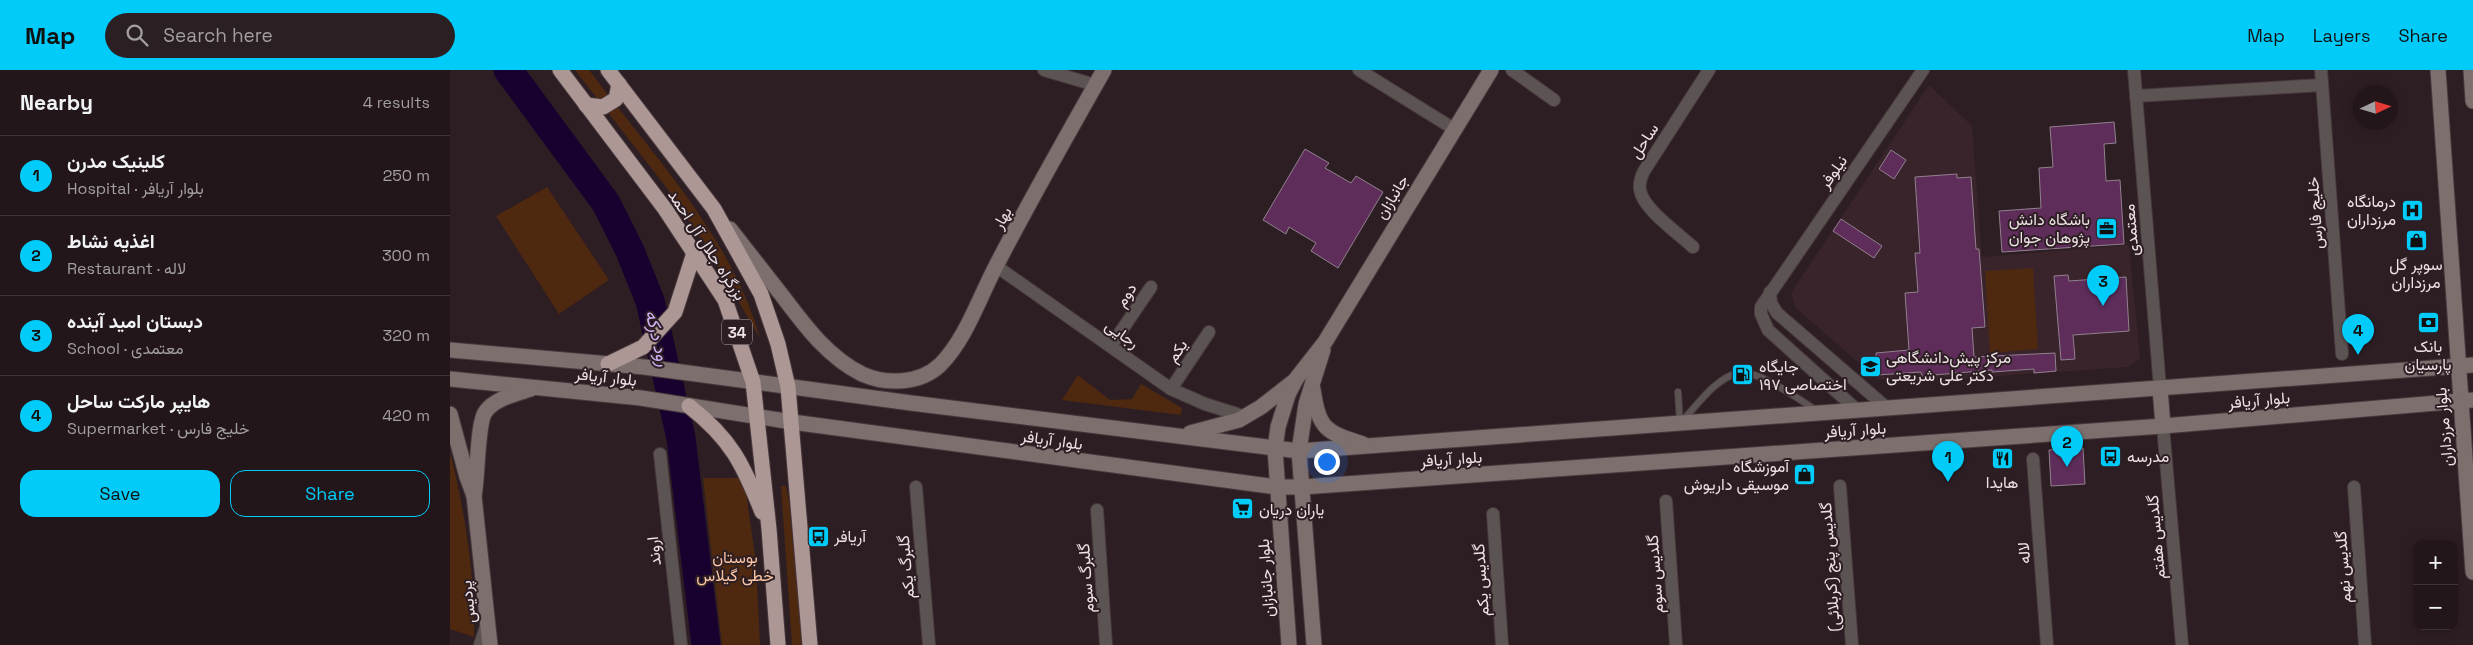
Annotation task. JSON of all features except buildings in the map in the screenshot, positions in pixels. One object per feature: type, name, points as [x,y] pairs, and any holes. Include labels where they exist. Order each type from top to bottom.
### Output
[{"type":"highway","name":"بزرگراه جلال آل احمد","points":[[560,70],[664,209],[725,300],[753,382],[769,529],[778,645]]},
{"type":"highway","name":"بزرگراه جلال آل احمد","points":[[608,70],[714,208],[761,294],[778,344],[788,387],[810,645]]},
{"type":"highway","points":[[586,105],[603,107],[616,99],[619,84]]},
{"type":"highway","points":[[608,364],[643,347],[675,312],[694,253]]},
{"type":"highway","points":[[689,406],[710,422],[736,454],[769,529]]},
{"type":"main road","name":"بهار","points":[[714,208],[803,325],[835,357],[862,374],[878,380],[904,381],[922,376],[939,365],[955,346],[996,266],[1104,70]]},
{"type":"main road","name":"جانبازان","points":[[1275,449],[1283,409],[1296,379],[1325,342],[1491,70]]},
{"type":"main road","name":"بلوار مرزداران","points":[[2438,70],[2457,366],[2466,401],[2473,572]]},
{"type":"main road","points":[[2471,73],[2473,101]]},
{"type":"main road","name":"جانبازان","points":[[1299,451],[1306,404],[1325,342]]},
{"type":"main road","name":"بلوار آریافر","points":[[450,350],[644,367],[788,387],[1299,451],[2473,364]]},
{"type":"main road","name":"بلوار آریافر","points":[[450,379],[641,398],[792,422],[1277,487],[1302,488],[2163,426],[2466,401]]},
{"type":"main road","points":[[1179,435],[1239,420],[1261,407],[1296,379]]},
{"type":"main road","points":[[1312,384],[1317,413],[1325,427],[1346,439],[1369,446]]},
{"type":"main road","points":[[474,496],[478,476],[481,420],[485,411],[502,399],[535,387]]},
{"type":"main road","points":[[2160,388],[2163,426]]},
{"type":"main road","points":[[450,414],[474,496]]},
{"type":"main road","name":"بلوار جانبازان","points":[[1275,449],[1289,645]]},
{"type":"main road","points":[[1299,451],[1314,645]]},
{"type":"main road","name":"پردیس","points":[[474,496],[490,645]]},
{"type":"street","points":[[1044,70],[1095,85]]},
{"type":"street","points":[[1359,70],[1454,129]]},
{"type":"street","points":[[1512,70],[1554,100]]},
{"type":"street","name":"ساحل","points":[[1693,247],[1650,208],[1642,198],[1640,187],[1644,171],[1709,70]]},
{"type":"street","name":"نیلوفر","points":[[1857,410],[1768,330],[1760,314],[1761,307],[1923,70]]},
{"type":"street","name":"معتمدی","points":[[2134,70],[2160,388]]},
{"type":"street","name":"خلیج فارس","points":[[2321,70],[2342,354]]},
{"type":"street","points":[[2136,96],[2322,84]]},
{"type":"street","name":"رجایی","points":[[996,266],[1171,389],[1205,404],[1237,414]]},
{"type":"street","name":"دوم","points":[[1111,346],[1150,287]]},
{"type":"street","points":[[1770,292],[1771,304],[1777,313],[1886,408]]},
{"type":"street","name":"یکم","points":[[1171,389],[1209,332]]},
{"type":"street","name":"گلدیس هفتم","points":[[2163,426],[2182,645]]},
{"type":"street","name":"اروند","points":[[660,454],[681,645]]},
{"type":"street","name":"لاله","points":[[2034,459],[2047,645]]},
{"type":"street","name":"گلدیس پنج (کربلائی)","points":[[1840,486],[1852,645]]},
{"type":"street","name":"گلبرگ یکم","points":[[916,487],[929,645]]},
{"type":"street","name":"گلدیس نهم","points":[[2354,487],[2365,645]]},
{"type":"street","name":"گلدیس سوم","points":[[1666,501],[1676,645]]},
{"type":"street","name":"گلبرگ سوم","points":[[1097,510],[1106,645]]},
{"type":"street","name":"گلدیس یکم","points":[[1493,514],[1502,645]]},
{"type":"street","points":[[480,645],[487,622]]},
{"type":"lane","points":[[1680,423],[1718,384],[1739,372],[1751,374],[1777,385],[1820,413]]},
{"type":"lane","points":[[1678,392],[1680,423]]},
{"type":"shaded area","points":[[1929,85],[1972,126],[1982,257],[2129,245],[2140,358],[2128,367],[1900,383],[1876,378],[1795,307],[1791,293]]},
{"type":"green space","points":[[575,70],[589,70],[687,197],[730,265],[747,301],[760,338],[705,245],[673,196]]},
{"type":"green space","points":[[547,187],[609,280],[559,314],[496,216]]},
{"type":"green space","points":[[2033,268],[2038,349],[1990,353],[1985,271]]},
{"type":"green space","points":[[1078,375],[1110,400],[1132,399],[1141,384],[1182,408],[1181,415],[1062,400]]},
{"type":"green space","points":[[450,452],[460,498],[471,567],[474,637],[450,629]]},
{"type":"green space","name":"بوستان خطی گیلاس","points":[[703,478],[744,478],[756,563],[760,645],[722,645]]},
{"type":"green space","points":[[781,486],[786,486],[789,501],[802,645],[792,645]]},
{"type":"waterway","name":"رود درکه","points":[[508,70],[606,203],[630,251],[650,301],[681,438],[706,645]]},
{"type":"place","name":"درمانگاه مرزداران","points":[[2412,210]]},
{"type":"place","name":"باشگاه دانش پژوهان جوان","points":[[2106,228]]},
{"type":"place","name":"سوپر گل مرزداران","points":[[2416,240]]},
{"type":"place","name":"دبستان امید آینده","points":[[2103,306]]},
{"type":"place","name":"بانک پارسیان","points":[[2428,322]]},
{"type":"place","name":"هایپر مارکت ساحل","points":[[2358,355]]},
{"type":"place","name":"مرکز پیش‌دانشگاهی دکتر علی شریعتی","points":[[1870,366]]},
{"type":"place","name":"جایگاه اختصاصی ۱۹۷","points":[[1743,375]]},
{"type":"place","name":"مدرسه","points":[[2111,456]]},
{"type":"place","name":"هایدا","points":[[2002,458]]},
{"type":"place","name":"اغذیه نشاط","points":[[2067,467]]},
{"type":"place","name":"آموزشگاه موسیقی داریوش","points":[[1805,475]]},
{"type":"place","name":"کلینیک مدرن","points":[[1948,482]]},
{"type":"place","name":"یاران دریان","points":[[1243,509]]},
{"type":"place","name":"آریافر","points":[[818,536]]}]
